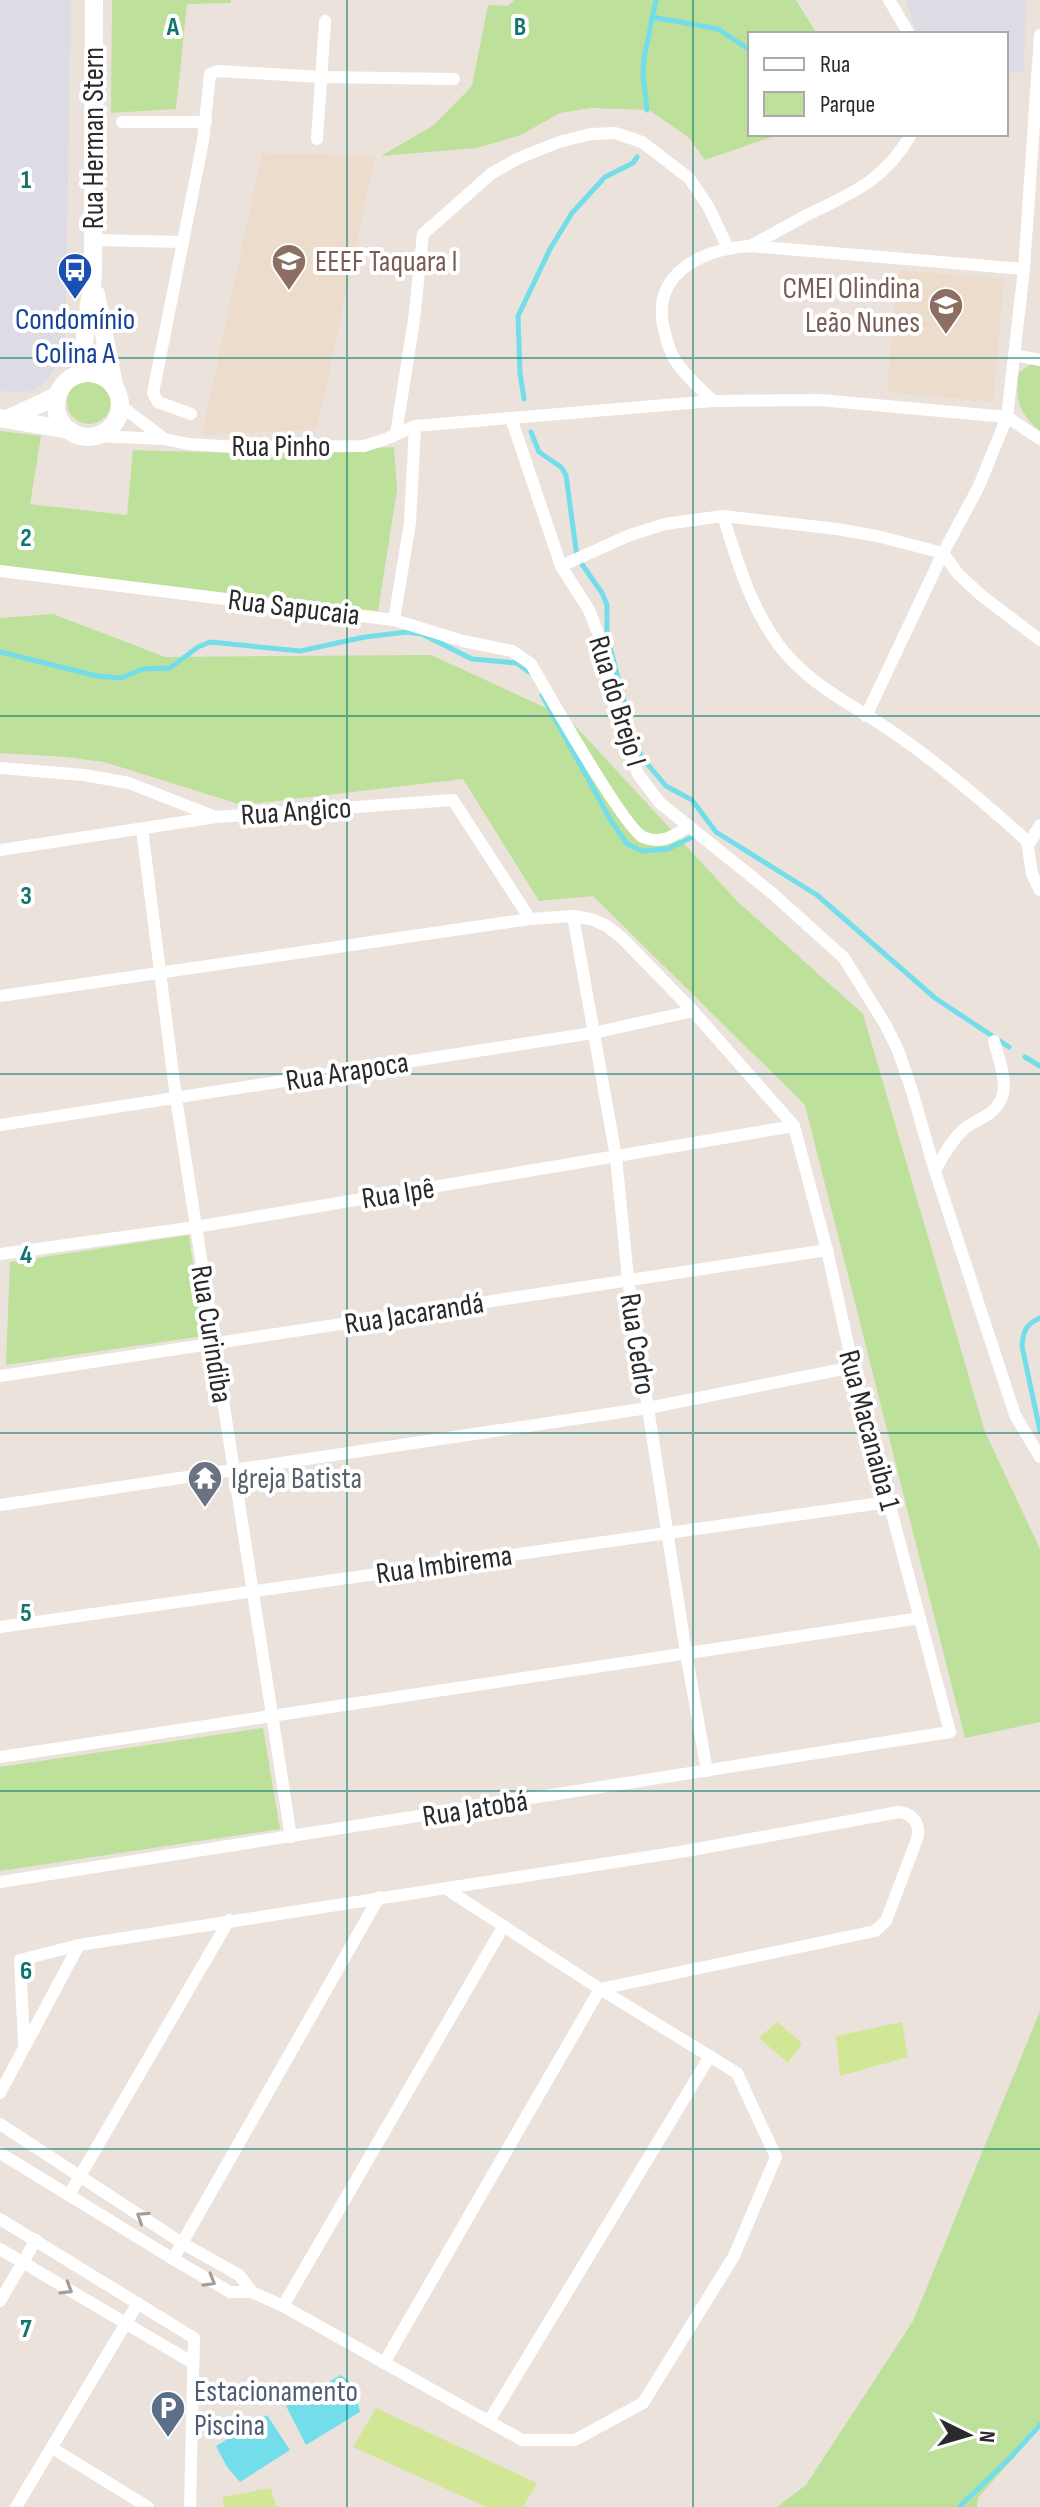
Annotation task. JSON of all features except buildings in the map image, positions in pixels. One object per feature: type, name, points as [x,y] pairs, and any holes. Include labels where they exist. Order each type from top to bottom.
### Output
[{"type":"street","name":"Rua Herman Stern","points":[[80,373],[93,276],[94,0]]},
{"type":"street","points":[[889,0],[908,32]]},
{"type":"street","points":[[317,139],[325,21]]},
{"type":"street","points":[[866,716],[943,553],[979,486],[1007,417],[1024,269],[1040,35]]},
{"type":"street","points":[[191,414],[158,402],[153,393],[206,122],[209,78],[213,72],[454,79]]},
{"type":"street","points":[[122,122],[206,122]]},
{"type":"street","points":[[396,434],[414,320],[423,234],[492,173],[559,142],[591,134],[630,136],[661,155],[689,178],[708,206],[728,248]]},
{"type":"street","points":[[750,246],[853,194],[901,152],[910,136]]},
{"type":"street","points":[[93,240],[182,242]]},
{"type":"street","points":[[713,401],[688,378],[673,358],[661,315],[665,291],[676,274],[711,252],[750,246],[1024,269]]},
{"type":"street","name":"Rua Herman Stern","points":[[93,276],[114,385]]},
{"type":"street","points":[[1014,355],[1040,360]]},
{"type":"street","points":[[4,418],[69,430],[81,436],[95,436],[111,428],[118,418],[121,406],[114,385],[109,380],[96,373],[80,373],[64,384],[57,396],[58,415],[69,430]]},
{"type":"street","points":[[4,418],[57,396]]},
{"type":"street","name":"Rua Pinho","points":[[95,436],[238,447],[364,446],[415,426],[713,401],[820,400],[1007,417]]},
{"type":"street","name":"Rua Pinho","points":[[121,406],[164,439]]},
{"type":"street","points":[[1007,417],[1040,439]]},
{"type":"street","name":"Rua do Brejo I","points":[[511,418],[561,566],[589,610],[598,633],[617,716],[638,774],[660,803],[772,893],[844,958],[885,1024],[898,1050],[1015,1415],[1040,1457]]},
{"type":"street","name":"Rua Sapucaia","points":[[0,571],[394,620],[410,523],[415,426]]},
{"type":"street","points":[[723,516],[744,582],[779,646],[821,686],[912,746],[1029,844]]},
{"type":"street","points":[[561,566],[653,528],[723,516],[850,531],[943,553],[958,574],[982,596],[1040,640]]},
{"type":"street","points":[[394,620],[463,641],[512,651],[531,664],[609,793],[640,836],[656,841],[667,840],[689,826]]},
{"type":"street","points":[[0,768],[84,775],[129,783],[216,817]]},
{"type":"street","name":"Rua Angico","points":[[0,850],[216,817],[453,800],[530,919]]},
{"type":"street","points":[[1040,825],[1029,844],[1032,874],[1040,890]]},
{"type":"street","name":"Rua Curindiba","points":[[142,829],[176,1098],[291,1837]]},
{"type":"street","points":[[0,996],[530,919],[573,916],[607,926],[623,939],[693,1011],[794,1126]]},
{"type":"street","name":"Rua Cedro","points":[[573,916],[616,1157],[628,1279],[707,1771]]},
{"type":"street","name":"Rua Arapoca","points":[[0,1125],[593,1033],[693,1011]]},
{"type":"street","points":[[935,1171],[947,1147],[967,1127],[985,1119],[1003,1096],[994,1041]]},
{"type":"street","name":"Rua Ipê","points":[[0,1254],[196,1227],[794,1126]]},
{"type":"street","name":"Rua Macanaiba 1","points":[[794,1126],[827,1250],[853,1367],[950,1732]]},
{"type":"street","name":"Rua Jacarandá","points":[[0,1376],[827,1250]]},
{"type":"street","points":[[0,1505],[648,1408],[853,1367]]},
{"type":"street","name":"Rua Imbirema","points":[[0,1627],[888,1502]]},
{"type":"street","points":[[0,1757],[920,1618]]},
{"type":"street","name":"Rua Jatobá","points":[[0,1882],[950,1732]]},
{"type":"street","points":[[24,2047],[20,1960],[79,1945],[686,1851],[899,1812],[916,1820],[919,1826],[917,1839],[886,1921],[875,1931],[600,1989],[384,2363]]},
{"type":"street","points":[[0,2153],[230,2292],[252,2292],[283,2306],[522,2440],[575,2440],[643,2403],[734,2256],[776,2157],[737,2073],[445,1888]]},
{"type":"street","points":[[173,2259],[379,1897]]},
{"type":"street","points":[[69,2195],[229,1920]]},
{"type":"street","points":[[283,2306],[503,1927]]},
{"type":"street","points":[[0,2093],[79,1945]]},
{"type":"street","points":[[489,2421],[710,2056]]},
{"type":"street","points":[[0,2124],[182,2243],[239,2275],[252,2292]]},
{"type":"street","points":[[0,2219],[194,2338],[190,2507]]},
{"type":"street","points":[[0,2301],[36,2240]]},
{"type":"street","points":[[0,2249],[193,2363]]},
{"type":"street","points":[[16,2507],[138,2303]]},
{"type":"street","points":[[52,2448],[148,2507]]},
{"type":"shaded area","points":[[0,0],[71,0],[65,356],[43,384],[33,391],[0,391]]},
{"type":"shaded area","points":[[906,0],[1026,0],[1024,72],[1008,73],[1008,32],[916,32]]},
{"type":"shaded area","name":"EEEF Taquara I","points":[[262,153],[375,156],[317,429],[202,435]]},
{"type":"shaded area","name":"CMEI Olindina Leão Nunes","points":[[898,270],[1004,279],[993,402],[887,392]]},
{"type":"green space","points":[[112,0],[231,0],[231,3],[187,4],[176,109],[111,113]]},
{"type":"green space","points":[[514,0],[796,0],[816,32],[748,32],[748,136],[774,136],[705,160],[688,137],[649,110],[590,108],[560,113],[521,135],[476,148],[381,156],[434,125],[472,86],[488,5],[508,6]]},
{"type":"green space","points":[[1033,363],[1040,365],[1040,431],[1027,418],[1018,398],[1019,372]]},
{"type":"green space","points":[[89,380],[104,387],[111,402],[104,417],[89,424],[74,417],[67,402],[74,387]]},
{"type":"green space","points":[[0,431],[41,436],[30,504],[127,515],[133,450],[264,454],[394,447],[397,490],[378,611],[0,566]]},
{"type":"green space","points":[[53,614],[165,657],[431,655],[568,718],[738,902],[863,1014],[985,1432],[1040,1549],[1040,1722],[965,1738],[805,1105],[593,896],[539,901],[463,779],[242,805],[104,762],[0,753],[0,618]]},
{"type":"green space","points":[[189,1235],[203,1336],[6,1365],[10,1262]]},
{"type":"green space","points":[[263,1728],[280,1829],[0,1871],[0,1767]]},
{"type":"green space","points":[[1040,2011],[1040,2427],[978,2498],[977,2507],[777,2507],[806,2485],[913,2321]]},
{"type":"green space","points":[[777,2022],[802,2043],[788,2063],[759,2038]]},
{"type":"green space","points":[[902,2022],[908,2057],[840,2076],[836,2036]]},
{"type":"green space","points":[[376,2408],[537,2483],[523,2507],[486,2507],[353,2447]]},
{"type":"green space","points":[[271,2488],[276,2507],[225,2507],[222,2497]]},
{"type":"water","points":[[341,2375],[353,2385],[360,2412],[306,2445],[286,2406]]},
{"type":"water","points":[[267,2415],[290,2450],[240,2482],[227,2467],[216,2446]]},
{"type":"waterway","points":[[647,110],[644,58],[656,0]]},
{"type":"waterway","points":[[652,17],[718,29],[748,49]]},
{"type":"waterway","points":[[524,399],[518,316],[550,249],[572,213],[605,177],[633,163],[637,157]]},
{"type":"waterway","points":[[531,432],[539,452],[561,467],[566,475],[577,557]]},
{"type":"waterway","points":[[579,560],[607,605],[607,635],[635,744],[666,786],[692,800],[716,832],[817,895],[935,998],[1009,1047]]},
{"type":"waterway","points":[[0,652],[97,676],[121,678],[143,669],[170,668],[210,642],[300,651],[365,637],[407,632],[422,634],[472,659],[517,663],[529,672]]},
{"type":"waterway","points":[[542,695],[627,844],[642,851],[668,849],[694,836]]},
{"type":"waterway","points":[[1025,1057],[1040,1066]]},
{"type":"waterway","points":[[1040,1318],[1026,1329],[1022,1346],[1040,1431]]},
{"type":"waterway","points":[[959,2507],[1040,2425]]},
{"type":"place","name":"EEEF Taquara I","points":[[289,292]]},
{"type":"place","name":"Condomínio Colina A","points":[[75,301]]},
{"type":"place","name":"CMEI Olindina Leão Nunes","points":[[946,336]]},
{"type":"place","name":"Igreja Batista","points":[[205,1509]]},
{"type":"place","name":"Estacionamento Piscina","points":[[168,2439]]}]
